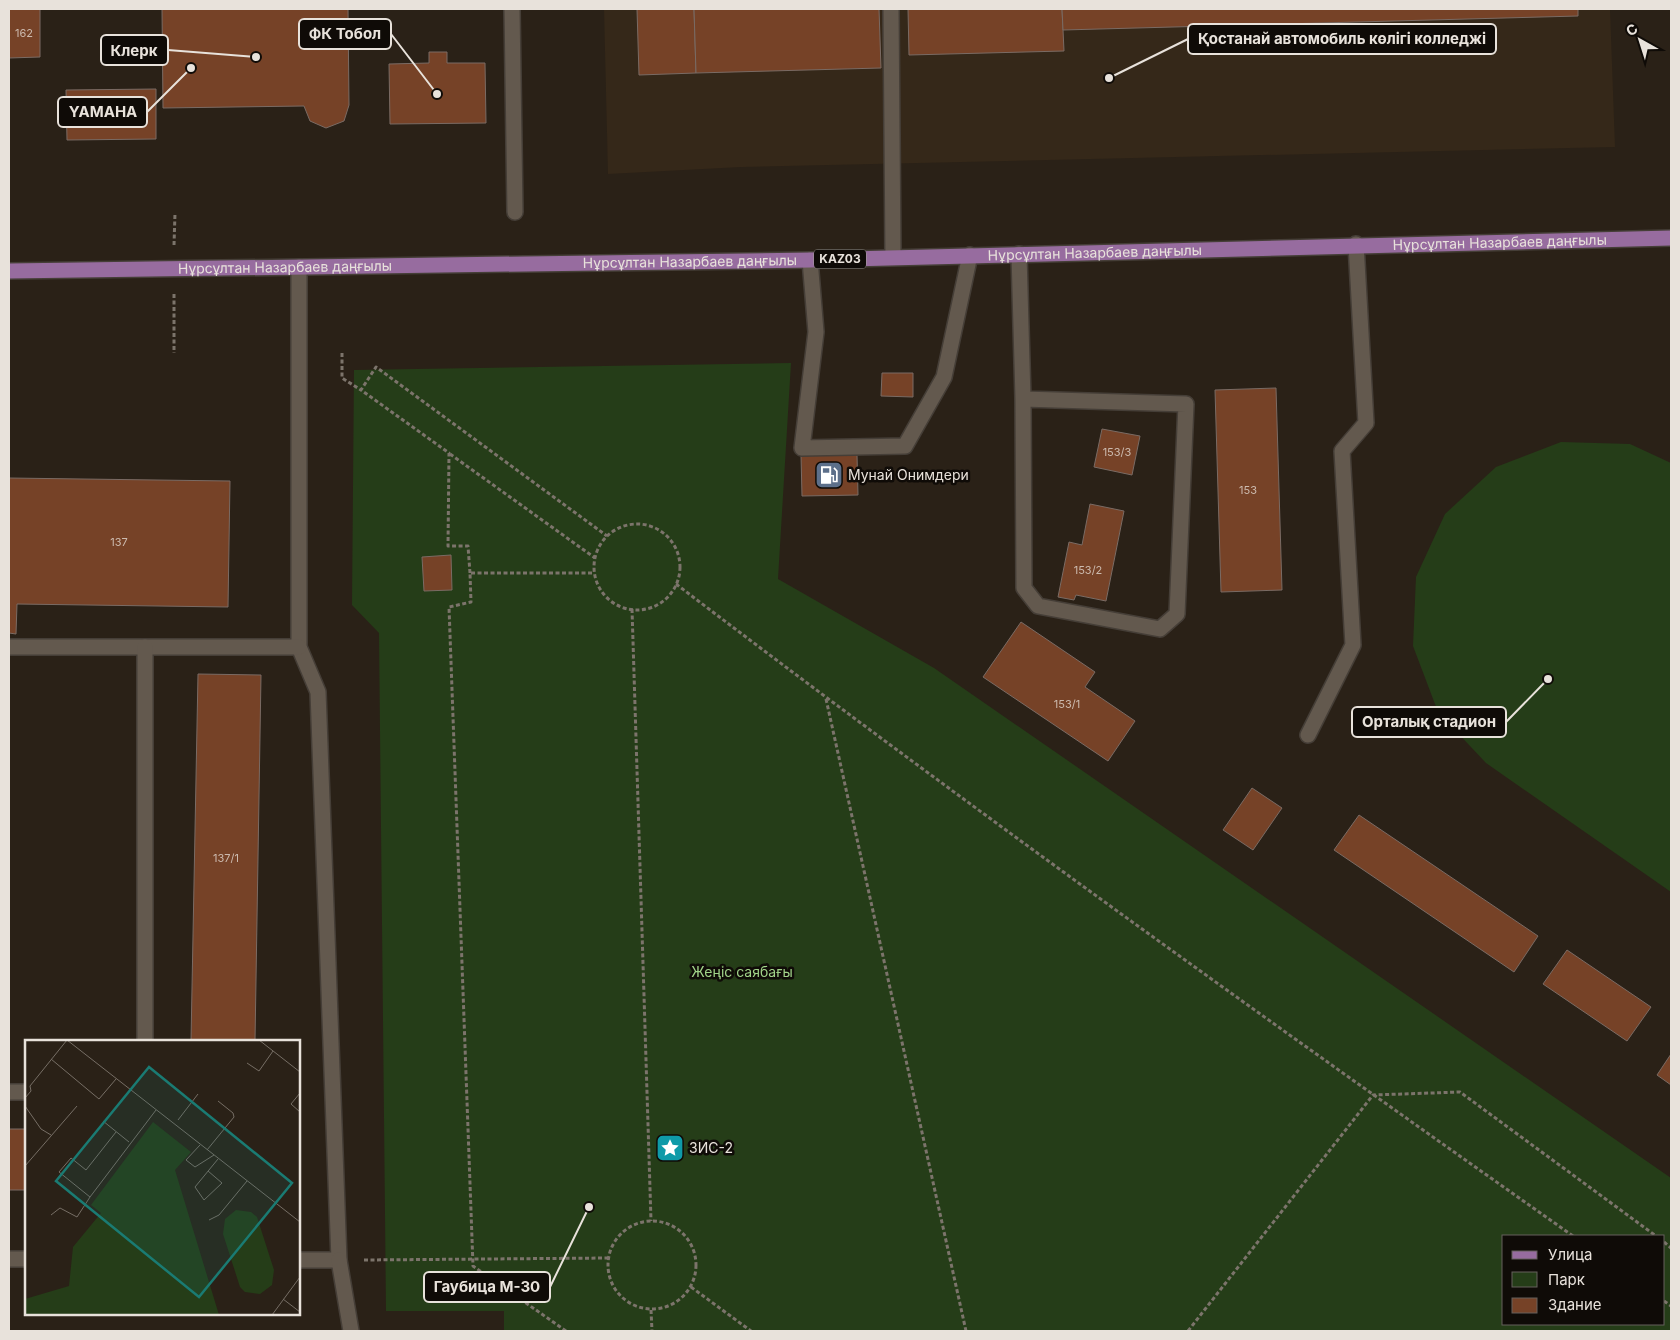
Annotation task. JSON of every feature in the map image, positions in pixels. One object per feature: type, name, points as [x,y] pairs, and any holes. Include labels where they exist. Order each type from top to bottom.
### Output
[{"type":"main road","name":"Нұрсұлтан Назарбаев даңғылы","points":[[9,271],[810,260],[1356,244],[1671,238]]},
{"type":"lane","points":[[512,9],[515,212]]},
{"type":"lane","points":[[891,9],[893,257]]},
{"type":"lane","points":[[1308,735],[1353,645],[1342,451],[1366,423],[1356,244]]},
{"type":"lane","points":[[1019,254],[1023,399],[1024,588],[1038,606],[1160,629],[1177,614],[1186,404],[1023,399]]},
{"type":"lane","points":[[810,260],[816,332],[802,448],[905,446],[944,377],[970,255]]},
{"type":"lane","points":[[299,267],[299,647],[318,692],[339,1260],[351,1331]]},
{"type":"lane","points":[[9,647],[299,647]]},
{"type":"lane","points":[[145,647],[145,1040]]},
{"type":"lane","points":[[9,1092],[25,1092]]},
{"type":"lane","points":[[9,1259],[25,1259]]},
{"type":"lane","points":[[300,1260],[339,1260]]},
{"type":"path","points":[[342,353],[342,378],[595,558]]},
{"type":"path","points":[[361,390],[376,367],[606,536]]},
{"type":"path","points":[[449,453],[448,546],[468,546],[471,602],[449,608],[473,1266],[566,1331]]},
{"type":"path","points":[[638,524],[652,526],[666,534],[674,545],[679,557],[680,571],[676,584],[669,595],[658,604],[646,609],[632,609],[619,606],[608,599],[598,587],[594,573],[595,558],[600,544],[606,536],[623,526],[638,524]]},
{"type":"path","points":[[470,574],[594,573]]},
{"type":"path","points":[[676,584],[826,698],[1373,1095],[1572,1235]]},
{"type":"path","points":[[632,609],[651,1221]]},
{"type":"path","points":[[826,698],[966,1331]]},
{"type":"path","points":[[1188,1331],[1373,1095],[1460,1092],[1655,1235]]},
{"type":"path","points":[[651,1221],[666,1223],[678,1229],[688,1239],[695,1252],[697,1265],[691,1287],[678,1302],[665,1308],[651,1310],[636,1308],[618,1294],[608,1273],[608,1258],[614,1243],[623,1231],[636,1223],[651,1221]]},
{"type":"path","points":[[339,1260],[608,1258]]},
{"type":"path","points":[[691,1287],[751,1331]]},
{"type":"path","points":[[651,1310],[652,1331]]},
{"type":"shaded area","points":[[604,9],[1610,9],[1615,147],[741,167],[608,174]]},
{"type":"green space","name":"Жеңіс саябағы","points":[[791,363],[778,579],[934,668],[1671,1178],[1671,1331],[504,1331],[504,1311],[386,1311],[379,633],[352,605],[354,370]]},
{"type":"green space","points":[[1561,442],[1630,444],[1671,463],[1671,892],[1486,763],[1438,712],[1413,646],[1416,577],[1445,514],[1496,467]]},
{"type":"building","points":[[9,9],[40,9],[40,57],[9,58]]},
{"type":"building","points":[[162,9],[348,9],[349,105],[344,121],[326,128],[310,121],[304,106],[163,108]]},
{"type":"building","points":[[637,9],[694,9],[696,73],[639,75]]},
{"type":"building","points":[[694,9],[879,9],[881,68],[696,73]]},
{"type":"building","points":[[908,9],[1062,9],[1064,51],[909,55]]},
{"type":"building","points":[[1062,9],[1578,9],[1578,16],[1063,30]]},
{"type":"building","points":[[429,52],[447,52],[447,63],[485,63],[486,123],[390,124],[389,64],[429,63]]},
{"type":"building","points":[[156,89],[156,139],[67,140],[66,90]]},
{"type":"building","points":[[882,373],[913,373],[913,397],[881,396]]},
{"type":"building","points":[[1276,388],[1282,590],[1221,592],[1215,390]]},
{"type":"building","points":[[1102,429],[1140,436],[1132,475],[1094,467]]},
{"type":"building","name":"Мунай Онимдери","points":[[801,455],[857,455],[858,495],[802,496]]},
{"type":"building","points":[[9,478],[230,481],[228,607],[17,604],[16,634],[9,633]]},
{"type":"building","points":[[1090,504],[1124,511],[1106,601],[1076,595],[1074,600],[1058,597],[1069,542],[1082,545]]},
{"type":"building","points":[[451,555],[452,590],[424,591],[422,557]]},
{"type":"building","points":[[1021,622],[1095,672],[1085,687],[1135,721],[1108,761],[983,677]]},
{"type":"building","points":[[198,674],[261,675],[255,1040],[191,1040]]},
{"type":"building","points":[[1252,788],[1282,808],[1253,850],[1223,830]]},
{"type":"building","points":[[1359,815],[1538,936],[1514,972],[1334,850]]},
{"type":"building","points":[[1567,950],[1651,1007],[1627,1041],[1543,984]]},
{"type":"building","points":[[1671,1054],[1671,1085],[1657,1075]]},
{"type":"building","points":[[9,1129],[25,1129],[25,1190],[9,1190]]},
{"type":"place","name":"Клерк","points":[[256,57]]},
{"type":"place","name":"YAMAHA","points":[[191,68]]},
{"type":"place","name":"Қостанай автомобиль көлігі колледжі","points":[[1109,78]]},
{"type":"place","name":"ФК Тобол","points":[[437,94]]},
{"type":"place","name":"Мунай Онимдери","points":[[829,475]]},
{"type":"place","name":"Орталық стадион","points":[[1548,679]]},
{"type":"place","name":"ЗИС-2","points":[[670,1148]]},
{"type":"place","name":"Гаубица М-30","points":[[589,1207]]}]
